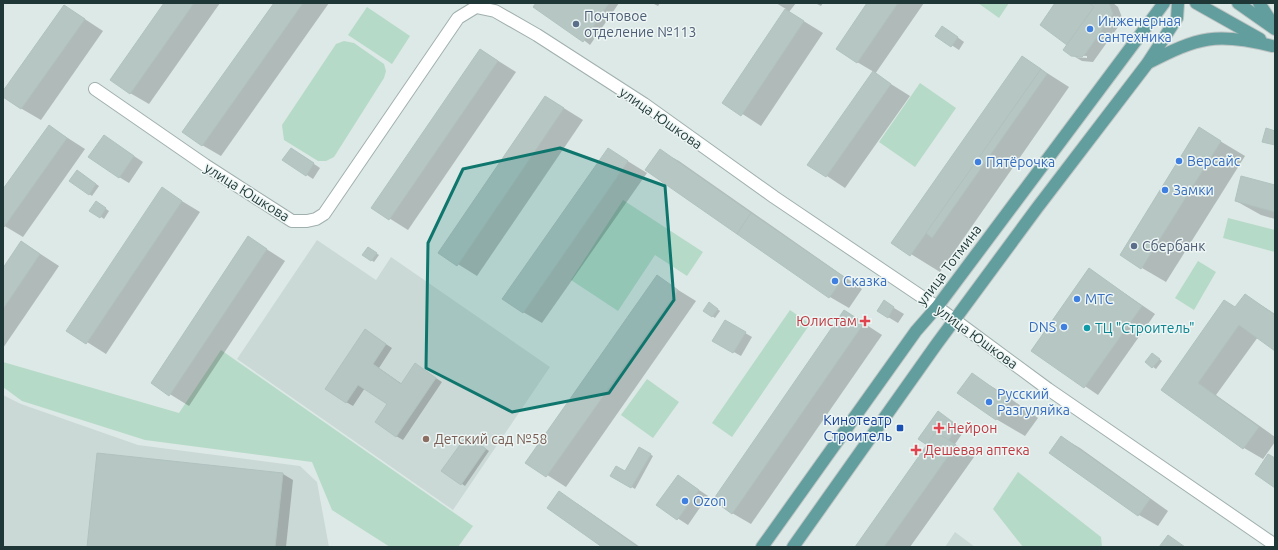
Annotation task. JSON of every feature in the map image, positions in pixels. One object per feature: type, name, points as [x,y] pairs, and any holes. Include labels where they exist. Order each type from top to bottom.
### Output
[{"type":"main road","name":"улица Тотмина","points":[[762,547],[916,331],[937,307],[1164,3]]},
{"type":"main road","points":[[793,547],[884,417],[954,321],[1037,208],[1147,64],[1177,18],[1178,3]]},
{"type":"main road","points":[[1196,3],[1274,46]]},
{"type":"main road","points":[[1238,3],[1275,28]]},
{"type":"main road","points":[[1259,3],[1275,28]]},
{"type":"main road","points":[[1147,64],[1177,48],[1213,38],[1243,39],[1274,46]]},
{"type":"street","name":"улица Юшкова","points":[[95,89],[256,199],[292,221],[307,221],[316,219],[324,214],[458,18],[476,7],[495,11],[537,35],[637,100],[774,197],[937,307],[1048,389],[1275,545]]},
{"type":"highlighted area","points":[[560,148],[665,186],[674,300],[609,393],[512,412],[426,368],[428,243],[463,169]]},
{"type":"shaded area","name":"Детский сад №58","points":[[317,240],[376,280],[391,257],[550,367],[453,510],[237,359]]},
{"type":"shaded area","points":[[3,395],[21,404],[138,445],[300,466],[317,482],[329,547],[3,547]]},
{"type":"shaded area","points":[[955,532],[975,547],[945,547]]},
{"type":"green space","points":[[978,3],[1009,3],[999,18]]},
{"type":"green space","points":[[367,7],[410,36],[392,64],[348,35]]},
{"type":"green space","points":[[344,41],[354,43],[384,64],[386,71],[384,78],[334,157],[326,161],[318,161],[284,140],[282,125],[336,44]]},
{"type":"green space","points":[[920,83],[956,108],[915,167],[879,142]]},
{"type":"green space","points":[[623,200],[703,252],[687,276],[655,255],[618,311],[571,280]]},
{"type":"green space","points":[[1228,218],[1275,230],[1275,252],[1223,238]]},
{"type":"green space","points":[[1198,261],[1216,272],[1194,310],[1175,298]]},
{"type":"green space","points":[[790,310],[810,324],[732,437],[712,423]]},
{"type":"green space","points":[[221,350],[473,526],[458,547],[390,547],[332,510],[312,462],[145,440],[22,401],[3,387],[3,362],[179,413]]},
{"type":"green space","points":[[647,379],[679,402],[653,438],[621,415]]},
{"type":"green space","points":[[1018,472],[1101,537],[1102,547],[1023,547],[993,509]]},
{"type":"building","points":[[164,3],[194,3],[130,94],[110,80]]},
{"type":"building","points":[[274,3],[303,3],[202,146],[182,132]]},
{"type":"building","name":"Почтовое отделение №113","points":[[536,3],[609,3],[583,42],[533,7]]},
{"type":"building","points":[[867,3],[898,3],[857,63],[836,49]]},
{"type":"building","points":[[1055,3],[1089,3],[1094,7],[1067,45],[1040,25]]},
{"type":"building","name":"Инженерная сантехника","points":[[1090,3],[1109,3],[1113,14],[1082,57],[1071,56],[1063,50],[1094,7]]},
{"type":"building","points":[[64,5],[85,19],[21,109],[3,97],[3,91]]},
{"type":"building","points":[[785,9],[804,21],[741,116],[722,103]]},
{"type":"building","points":[[942,26],[958,37],[951,47],[935,36]]},
{"type":"building","points":[[480,49],[498,61],[389,220],[371,208]]},
{"type":"building","points":[[1022,56],[1041,69],[910,256],[891,243]]},
{"type":"building","points":[[1041,69],[1047,74],[932,238],[926,233]]},
{"type":"building","points":[[873,71],[891,84],[826,177],[807,165]]},
{"type":"building","points":[[545,96],[564,108],[457,266],[438,253]]},
{"type":"building","points":[[49,125],[67,138],[4,227],[3,189]]},
{"type":"building","points":[[1199,127],[1221,141],[1141,269],[1120,255]]},
{"type":"building","points":[[1266,128],[1275,131],[1275,145],[1262,142]]},
{"type":"building","points":[[104,135],[134,156],[119,178],[88,157]]},
{"type":"building","points":[[291,148],[314,163],[306,176],[282,160]]},
{"type":"building","points":[[608,148],[628,161],[523,313],[502,299]]},
{"type":"building","points":[[660,149],[751,213],[737,234],[645,170]]},
{"type":"building","points":[[77,170],[96,184],[89,195],[69,181]]},
{"type":"building","points":[[1241,176],[1275,185],[1275,212],[1235,201]]},
{"type":"building","points":[[162,187],[182,201],[86,344],[66,331]]},
{"type":"building","points":[[96,201],[106,208],[100,218],[89,211]]},
{"type":"building","points":[[751,213],[844,277],[829,298],[737,234]]},
{"type":"building","points":[[248,236],[267,249],[169,396],[151,383]]},
{"type":"building","points":[[21,241],[40,254],[3,309],[3,268]]},
{"type":"building","points":[[368,247],[377,253],[371,261],[362,255]]},
{"type":"building","name":"ТЦ \"Строитель\"","points":[[1089,268],[1142,306],[1084,388],[1031,351]]},
{"type":"building","points":[[657,275],[678,290],[546,477],[525,463]]},
{"type":"building","points":[[1245,294],[1275,315],[1275,351],[1239,325],[1198,383],[1259,427],[1243,449],[1161,390],[1224,300],[1235,307]]},
{"type":"building","points":[[884,300],[894,307],[888,318],[877,311]]},
{"type":"building","points":[[709,302],[718,309],[712,317],[703,311]]},
{"type":"building","points":[[844,310],[864,323],[732,514],[713,500]]},
{"type":"building","points":[[725,320],[746,332],[733,353],[712,341]]},
{"type":"building","points":[[365,329],[386,344],[373,364],[401,384],[415,363],[436,378],[396,437],[375,422],[387,404],[358,385],[346,403],[325,389]]},
{"type":"building","points":[[1152,353],[1160,359],[1152,368],[1145,362]]},
{"type":"building","points":[[972,373],[1010,400],[996,420],[957,393]]},
{"type":"building","points":[[938,411],[958,426],[948,441],[936,432],[927,445],[918,439]]},
{"type":"building","points":[[936,432],[956,445],[884,547],[855,547]]},
{"type":"building","points":[[467,435],[486,449],[461,485],[441,471]]},
{"type":"building","points":[[1061,436],[1150,499],[1138,516],[1049,453]]},
{"type":"building","points":[[639,447],[651,454],[631,488],[610,476],[616,466],[625,471]]},
{"type":"building","points":[[97,453],[283,473],[275,547],[87,547]]},
{"type":"building","points":[[1268,454],[1275,458],[1275,488],[1255,474]]},
{"type":"building","points":[[678,475],[699,490],[677,520],[656,505]]},
{"type":"building","points":[[559,491],[638,547],[602,547],[547,508]]},
{"type":"building","points":[[1168,535],[1185,547],[1159,547]]},
{"type":"place","name":"Почтовое отделение №113","points":[[576,24]]},
{"type":"place","name":"Инженерная сантехника","points":[[1090,29]]},
{"type":"place","name":"Версайс","points":[[1179,161]]},
{"type":"place","name":"Пятёрочка","points":[[978,162]]},
{"type":"place","name":"Замки","points":[[1165,190]]},
{"type":"place","name":"Сбербанк","points":[[1134,246]]},
{"type":"place","name":"Сказка","points":[[835,281]]},
{"type":"place","name":"МТС","points":[[1077,299]]},
{"type":"place","name":"Юлистам","points":[[865,321]]},
{"type":"place","name":"DNS","points":[[1064,327]]},
{"type":"place","name":"ТЦ \"Строитель\"","points":[[1087,328]]},
{"type":"place","name":"Русский Разгуляйка","points":[[989,402]]},
{"type":"place","name":"Кинотеатр Строитель","points":[[900,428]]},
{"type":"place","name":"Нейрон","points":[[939,428]]},
{"type":"place","name":"Детский сад №58","points":[[426,439]]},
{"type":"place","name":"Дешевая аптека","points":[[916,450]]},
{"type":"place","name":"Ozon","points":[[685,501]]}]
